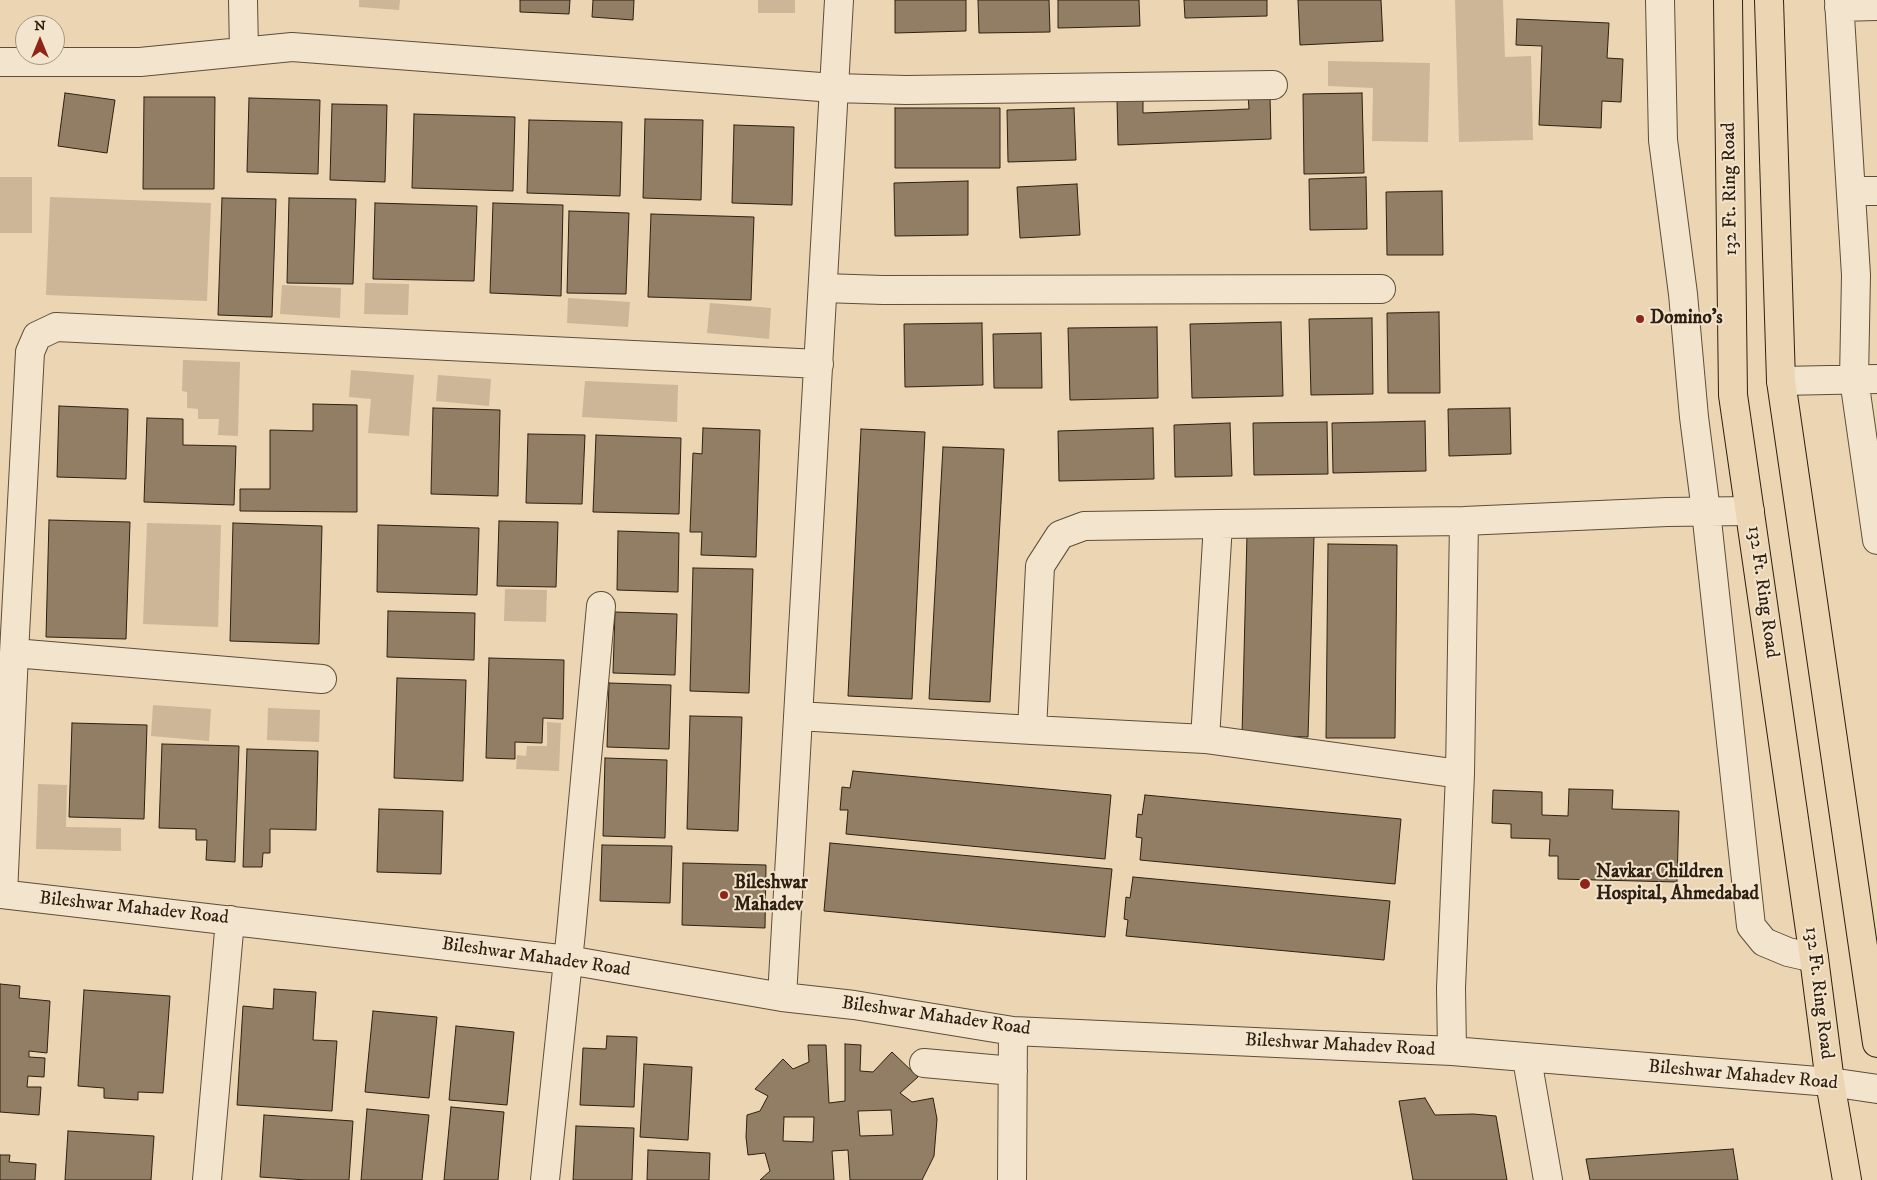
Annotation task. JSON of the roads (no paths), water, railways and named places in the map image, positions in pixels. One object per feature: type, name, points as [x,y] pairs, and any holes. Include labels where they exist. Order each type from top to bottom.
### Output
[{"type":"main road","name":"132 Ft. Ring Road","points":[[1728,0],[1733,395],[1830,1082],[1847,1180]]},
{"type":"main road","points":[[1768,0],[1781,381],[1874,1004],[1877,1043]]},
{"type":"street","points":[[244,0],[244,51]]},
{"type":"street","points":[[782,997],[839,0]]},
{"type":"street","points":[[1660,0],[1663,140],[1683,294],[1694,417],[1706,511],[1750,926],[1764,942],[1788,952],[1814,958]]},
{"type":"street","points":[[1877,6],[1839,3],[1864,191],[1856,275],[1866,379],[1877,540]]},
{"type":"street","points":[[0,62],[140,62],[292,47],[834,88],[906,90],[1273,85]]},
{"type":"street","points":[[823,288],[883,290],[1380,289]]},
{"type":"street","points":[[1,894],[30,352],[37,336],[56,327],[818,364]]},
{"type":"street","points":[[1781,381],[1866,379]]},
{"type":"street","points":[[1032,730],[1040,566],[1060,535],[1084,526],[1464,521],[1706,511],[1750,511]]},
{"type":"street","points":[[1452,1052],[1451,988],[1460,774],[1464,521]]},
{"type":"street","points":[[1205,739],[1218,524]]},
{"type":"street","points":[[545,1180],[568,960],[601,606]]},
{"type":"street","points":[[14,654],[322,680]]},
{"type":"street","points":[[798,716],[1205,739],[1460,774]]},
{"type":"street","name":"Bileshwar Mahadev Road","points":[[1,894],[568,960],[782,997],[854,1005],[1013,1031],[1452,1052],[1830,1082],[1877,1090]]},
{"type":"street","points":[[207,1180],[230,920]]},
{"type":"street","points":[[1012,1180],[1013,1031]]},
{"type":"street","points":[[1527,1059],[1548,1180]]},
{"type":"street","points":[[924,1063],[1013,1071]]},
{"type":"place","name":"Domino's","points":[[1640,319]]},
{"type":"place","name":"Navkar Children Hospital, Ahmedabad","points":[[1585,884]]},
{"type":"place","name":"Bileshwar Mahadev","points":[[724,895]]}]
